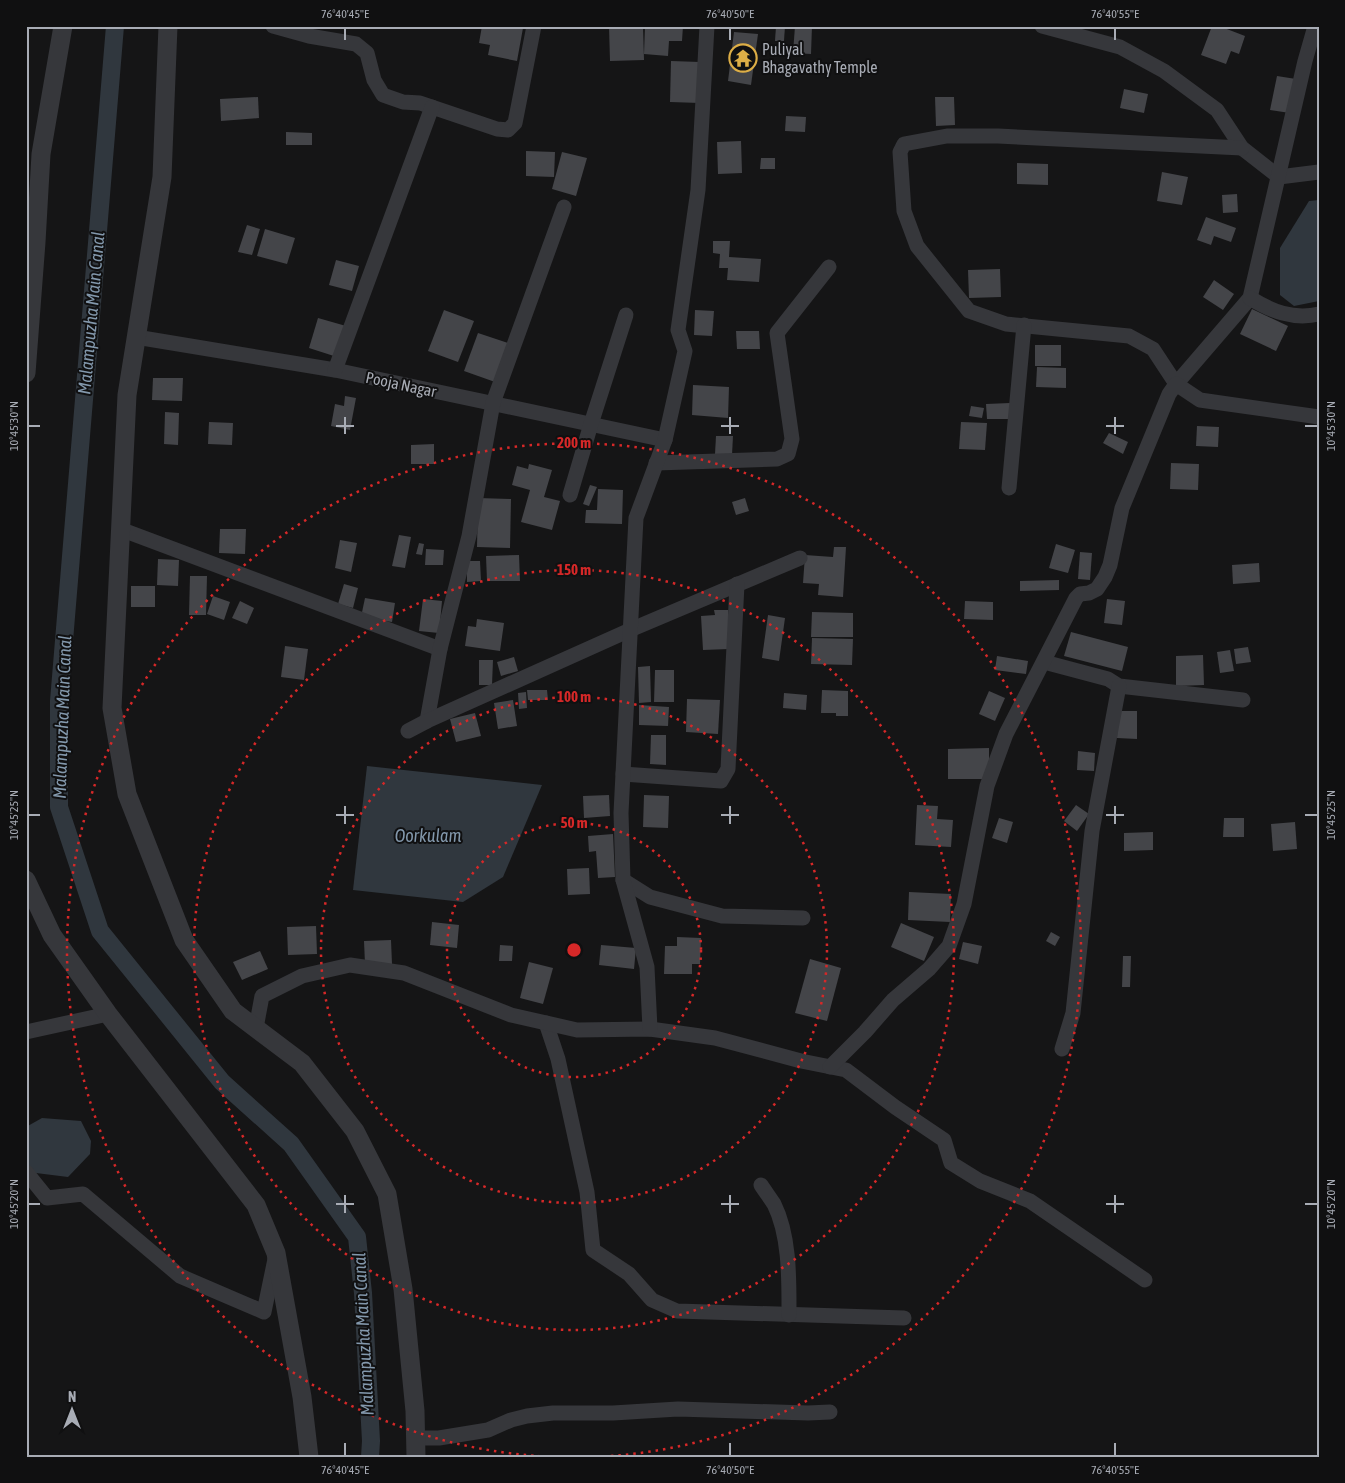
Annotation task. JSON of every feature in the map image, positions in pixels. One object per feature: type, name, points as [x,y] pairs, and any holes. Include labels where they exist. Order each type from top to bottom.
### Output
[{"type":"street","points":[[26,373],[41,154],[63,26]]},
{"type":"street","points":[[168,26],[162,177],[126,395],[112,708],[126,794],[184,940],[234,1011],[302,1063],[326,1093],[355,1131],[387,1194],[403,1289],[415,1411],[415,1448],[438,1438],[488,1430],[511,1420],[553,1413],[613,1413],[678,1409],[830,1412]]},
{"type":"street","points":[[274,26],[309,36],[356,44],[367,53],[374,80],[382,96],[403,102],[420,103],[497,129],[508,130],[515,124],[534,26]]},
{"type":"street","points":[[650,1029],[647,967],[623,880],[621,813],[636,518],[665,440],[685,351],[678,330],[698,190],[707,26]]},
{"type":"street","points":[[1042,26],[1120,47],[1164,71],[1217,110],[1242,148],[1279,177],[1319,172]]},
{"type":"street","points":[[830,1067],[865,1032],[893,1000],[929,970],[950,946],[964,904],[987,786],[1006,734],[1076,598],[1080,594],[1089,593],[1097,589],[1105,577],[1110,565],[1122,508],[1169,394],[1250,298],[1305,61],[1315,26]]},
{"type":"street","points":[[335,370],[432,107]]},
{"type":"street","points":[[1242,148],[998,136],[947,136],[904,144],[900,152],[904,211],[917,246],[970,311],[1006,324],[1129,336],[1153,349],[1176,384],[1200,400],[1319,417]]},
{"type":"street","points":[[428,721],[440,649],[469,536],[493,403],[564,207]]},
{"type":"street","points":[[656,463],[777,460],[788,454],[792,439],[777,333],[829,267]]},
{"type":"street","points":[[1250,298],[1270,310],[1294,316],[1319,314]]},
{"type":"street","points":[[570,495],[626,315]]},
{"type":"street","points":[[1009,488],[1024,325]]},
{"type":"street","name":"Pooja Nagar","points":[[136,337],[335,370],[665,440]]},
{"type":"street","points":[[120,529],[440,649]]},
{"type":"street","points":[[408,731],[630,630],[800,558]]},
{"type":"street","points":[[623,774],[721,781],[728,769],[737,584]]},
{"type":"street","points":[[1044,662],[1108,679],[1118,686],[1243,700]]},
{"type":"street","points":[[1062,1049],[1072,1013],[1092,831],[1118,686]]},
{"type":"street","points":[[26,880],[52,935],[108,1014],[256,1205],[276,1252],[302,1397],[309,1457]]},
{"type":"street","points":[[623,880],[650,897],[722,916],[803,918]]},
{"type":"street","points":[[256,1028],[262,996],[302,976],[350,965],[404,972],[511,1015],[577,1030],[650,1029],[715,1038],[801,1061],[846,1070],[895,1107],[944,1140],[951,1163],[980,1181],[1030,1202],[1145,1280]]},
{"type":"street","points":[[26,1032],[108,1014]]},
{"type":"street","points":[[546,1023],[558,1059],[587,1192],[593,1250],[629,1274],[652,1300],[677,1311],[904,1318]]},
{"type":"street","points":[[26,1172],[47,1198],[83,1194],[180,1276],[264,1312],[276,1252]]},
{"type":"street","points":[[760,1185],[774,1205],[783,1231],[789,1269],[789,1315]]},
{"type":"water","points":[[1319,200],[1319,301],[1294,306],[1280,295],[1280,248],[1309,201]]},
{"type":"water","name":"Oorkulam","points":[[367,766],[542,785],[503,877],[463,902],[353,890]]},
{"type":"water","points":[[42,1118],[81,1121],[91,1141],[90,1154],[68,1177],[28,1172],[26,1168],[26,1127]]},
{"type":"building","points":[[482,26],[523,28],[517,61],[488,55],[490,45],[479,43]]},
{"type":"building","points":[[609,26],[643,26],[644,60],[610,61]]},
{"type":"building","points":[[645,26],[683,26],[682,41],[669,41],[668,56],[644,54]]},
{"type":"building","points":[[776,26],[785,26],[784,41],[775,41]]},
{"type":"building","points":[[795,26],[812,26],[811,54],[793,53]]},
{"type":"building","points":[[1212,26],[1219,26],[1245,36],[1239,54],[1231,51],[1226,64],[1201,55]]},
{"type":"building","name":"Puliyal Bhagavathy Temple","points":[[734,32],[758,34],[751,85],[728,81]]},
{"type":"building","points":[[671,61],[700,62],[700,103],[670,102]]},
{"type":"building","points":[[1277,76],[1296,79],[1290,113],[1270,110]]},
{"type":"building","points":[[1124,89],[1148,94],[1144,113],[1120,108]]},
{"type":"building","points":[[258,97],[259,118],[221,121],[220,99]]},
{"type":"building","points":[[935,97],[954,97],[955,125],[936,126]]},
{"type":"building","points":[[786,116],[806,117],[805,132],[785,131]]},
{"type":"building","points":[[286,132],[312,133],[312,145],[286,145]]},
{"type":"building","points":[[741,141],[742,173],[718,174],[717,142]]},
{"type":"building","points":[[526,151],[555,152],[554,177],[526,176]]},
{"type":"building","points":[[562,152],[587,158],[576,196],[552,189]]},
{"type":"building","points":[[761,158],[775,158],[775,169],[760,169]]},
{"type":"building","points":[[1017,163],[1048,164],[1048,185],[1017,184]]},
{"type":"building","points":[[1162,172],[1188,177],[1182,205],[1157,201]]},
{"type":"building","points":[[1237,194],[1238,212],[1223,213],[1222,195]]},
{"type":"building","points":[[1206,217],[1236,228],[1231,242],[1214,236],[1211,245],[1197,240]]},
{"type":"building","points":[[247,225],[260,229],[252,255],[238,252]]},
{"type":"building","points":[[265,229],[295,238],[287,264],[257,256]]},
{"type":"building","points":[[713,241],[730,241],[729,257],[761,259],[759,282],[727,280],[728,268],[719,268],[720,254],[713,253]]},
{"type":"building","points":[[336,260],[359,266],[352,291],[329,285]]},
{"type":"building","points":[[1000,269],[1001,297],[969,298],[968,270]]},
{"type":"building","points":[[1214,280],[1234,294],[1223,310],[1203,297]]},
{"type":"building","points":[[1252,309],[1288,326],[1276,351],[1240,334]]},
{"type":"building","points":[[444,310],[474,321],[458,362],[428,351]]},
{"type":"building","points":[[695,310],[714,311],[712,336],[694,335]]},
{"type":"building","points":[[318,318],[346,326],[337,357],[309,348]]},
{"type":"building","points":[[736,331],[759,331],[760,349],[737,349]]},
{"type":"building","points":[[478,333],[508,343],[495,382],[464,371]]},
{"type":"building","points":[[1035,345],[1061,345],[1061,366],[1035,366]]},
{"type":"building","points":[[1037,367],[1066,368],[1066,388],[1036,387]]},
{"type":"building","points":[[153,378],[183,378],[182,401],[152,400]]},
{"type":"building","points":[[693,385],[729,387],[728,418],[692,415]]},
{"type":"building","points":[[345,396],[356,398],[350,430],[331,426],[335,404],[344,406]]},
{"type":"building","points":[[1010,403],[1010,419],[987,419],[986,404]]},
{"type":"building","points":[[971,406],[984,408],[982,418],[969,416]]},
{"type":"building","points":[[165,412],[179,413],[178,445],[164,444]]},
{"type":"building","points":[[209,422],[233,423],[232,445],[208,444]]},
{"type":"building","points":[[961,422],[987,423],[985,450],[959,449]]},
{"type":"building","points":[[1197,426],[1219,427],[1218,447],[1196,446]]},
{"type":"building","points":[[1109,433],[1128,442],[1123,454],[1103,443]]},
{"type":"building","points":[[716,436],[733,436],[732,455],[715,454]]},
{"type":"building","points":[[434,444],[434,464],[411,464],[411,445]]},
{"type":"building","points":[[1171,463],[1199,464],[1198,490],[1170,489]]},
{"type":"building","points":[[529,464],[552,470],[544,497],[560,501],[552,530],[521,522],[530,490],[512,485],[517,466],[528,469]]},
{"type":"building","points":[[590,485],[597,487],[589,506],[583,504]]},
{"type":"building","points":[[598,489],[623,490],[622,524],[585,523],[586,510],[597,510]]},
{"type":"building","points":[[478,498],[511,499],[510,548],[477,547]]},
{"type":"building","points":[[745,498],[749,511],[736,515],[732,502]]},
{"type":"building","points":[[220,529],[246,529],[245,554],[219,553]]},
{"type":"building","points":[[399,535],[411,537],[405,568],[392,566]]},
{"type":"building","points":[[340,540],[357,543],[351,572],[335,568]]},
{"type":"building","points":[[419,543],[424,544],[422,555],[416,554]]},
{"type":"building","points":[[1056,544],[1075,550],[1068,573],[1049,568]]},
{"type":"building","points":[[834,547],[846,547],[843,597],[818,595],[819,584],[803,583],[805,555],[833,557]]},
{"type":"building","points":[[426,549],[444,550],[443,565],[425,565]]},
{"type":"building","points":[[1080,552],[1092,553],[1090,580],[1078,579]]},
{"type":"building","points":[[519,555],[520,581],[487,581],[486,556]]},
{"type":"building","points":[[158,559],[179,560],[178,586],[157,585]]},
{"type":"building","points":[[467,561],[480,561],[481,581],[467,582]]},
{"type":"building","points":[[1259,563],[1260,582],[1233,584],[1232,565]]},
{"type":"building","points":[[190,576],[207,576],[206,615],[189,615]]},
{"type":"building","points":[[1059,580],[1059,590],[1020,591],[1020,581]]},
{"type":"building","points":[[344,584],[358,588],[353,608],[338,604]]},
{"type":"building","points":[[131,586],[155,586],[155,607],[131,607]]},
{"type":"building","points":[[213,596],[230,602],[224,620],[207,614]]},
{"type":"building","points":[[365,598],[395,603],[392,622],[361,617]]},
{"type":"building","points":[[423,599],[442,601],[439,633],[419,631]]},
{"type":"building","points":[[1107,599],[1125,601],[1122,625],[1104,623]]},
{"type":"building","points":[[240,601],[254,608],[247,624],[232,618]]},
{"type":"building","points":[[965,601],[993,602],[993,620],[964,619]]},
{"type":"building","points":[[714,610],[728,610],[729,649],[703,650],[701,616],[715,615]]},
{"type":"building","points":[[812,612],[853,613],[853,637],[811,637]]},
{"type":"building","points":[[768,615],[785,618],[779,661],[762,658]]},
{"type":"building","points":[[477,619],[504,623],[500,651],[465,646],[468,626],[476,627]]},
{"type":"building","points":[[1071,632],[1128,647],[1122,671],[1064,656]]},
{"type":"building","points":[[812,638],[853,639],[852,665],[811,664]]},
{"type":"building","points":[[285,646],[308,649],[304,680],[281,677]]},
{"type":"building","points":[[1248,647],[1251,662],[1236,664],[1234,649]]},
{"type":"building","points":[[1230,650],[1234,671],[1220,673],[1217,652]]},
{"type":"building","points":[[1203,655],[1204,685],[1176,686],[1176,656]]},
{"type":"building","points":[[997,656],[1028,661],[1026,674],[995,670]]},
{"type":"building","points":[[514,657],[518,671],[501,676],[497,662]]},
{"type":"building","points":[[479,660],[493,660],[492,685],[479,685]]},
{"type":"building","points":[[650,666],[651,702],[639,703],[638,667]]},
{"type":"building","points":[[655,670],[674,670],[674,702],[654,702]]},
{"type":"building","points":[[527,690],[547,690],[548,700],[528,700]]},
{"type":"building","points":[[822,690],[848,691],[848,716],[836,716],[836,713],[821,713]]},
{"type":"building","points":[[989,691],[1005,698],[995,721],[979,714]]},
{"type":"building","points":[[526,692],[527,708],[519,709],[518,693]]},
{"type":"building","points":[[784,693],[807,695],[806,710],[783,708]]},
{"type":"building","points":[[687,699],[720,700],[718,734],[686,732]]},
{"type":"building","points":[[513,700],[517,726],[498,729],[494,703]]},
{"type":"building","points":[[639,705],[669,707],[668,726],[639,725]]},
{"type":"building","points":[[1118,711],[1137,711],[1137,739],[1117,738]]},
{"type":"building","points":[[475,713],[481,736],[456,742],[450,719]]},
{"type":"building","points":[[651,735],[666,735],[666,765],[650,764]]},
{"type":"building","points":[[989,748],[989,779],[948,779],[948,749]]},
{"type":"building","points":[[1078,751],[1095,753],[1094,771],[1077,770]]},
{"type":"building","points":[[609,795],[610,816],[584,818],[583,796]]},
{"type":"building","points":[[644,795],[669,796],[668,828],[643,827]]},
{"type":"building","points":[[917,805],[938,806],[937,819],[953,820],[951,847],[915,845]]},
{"type":"building","points":[[1076,805],[1089,814],[1077,831],[1064,821]]},
{"type":"building","points":[[999,818],[1013,822],[1007,843],[992,838]]},
{"type":"building","points":[[1224,818],[1244,818],[1244,837],[1223,837]]},
{"type":"building","points":[[1295,822],[1297,849],[1273,851],[1271,824]]},
{"type":"building","points":[[1153,832],[1153,850],[1124,851],[1124,833]]},
{"type":"building","points":[[613,834],[615,877],[598,878],[596,851],[589,852],[588,836]]},
{"type":"building","points":[[589,868],[590,894],[568,895],[567,869]]},
{"type":"building","points":[[909,892],[951,894],[950,922],[908,920]]},
{"type":"building","points":[[432,922],[459,925],[457,948],[430,945]]},
{"type":"building","points":[[901,923],[934,937],[924,961],[891,947]]},
{"type":"building","points":[[316,926],[317,954],[288,955],[287,927]]},
{"type":"building","points":[[1051,932],[1060,937],[1055,946],[1046,941]]},
{"type":"building","points":[[677,937],[701,938],[700,964],[692,964],[692,974],[664,974],[665,946],[677,946]]},
{"type":"building","points":[[391,940],[392,964],[365,964],[364,941]]},
{"type":"building","points":[[963,942],[982,946],[978,964],[959,959]]},
{"type":"building","points":[[500,945],[513,946],[512,961],[499,961]]},
{"type":"building","points":[[601,945],[636,948],[634,969],[599,965]]},
{"type":"building","points":[[260,951],[268,969],[242,980],[233,962]]},
{"type":"building","points":[[1123,956],[1131,956],[1130,987],[1122,987]]},
{"type":"building","points":[[810,959],[841,968],[827,1021],[795,1013]]},
{"type":"building","points":[[529,962],[553,968],[543,1004],[520,998]]},
{"type":"waterway","name":"Malampuzha Main Canal","points":[[115,26],[59,701],[59,807],[100,931],[222,1082],[291,1144],[357,1237],[363,1293],[371,1441],[370,1457]]},
{"type":"place","name":"Puliyal Bhagavathy Temple","points":[[743,58]]}]
